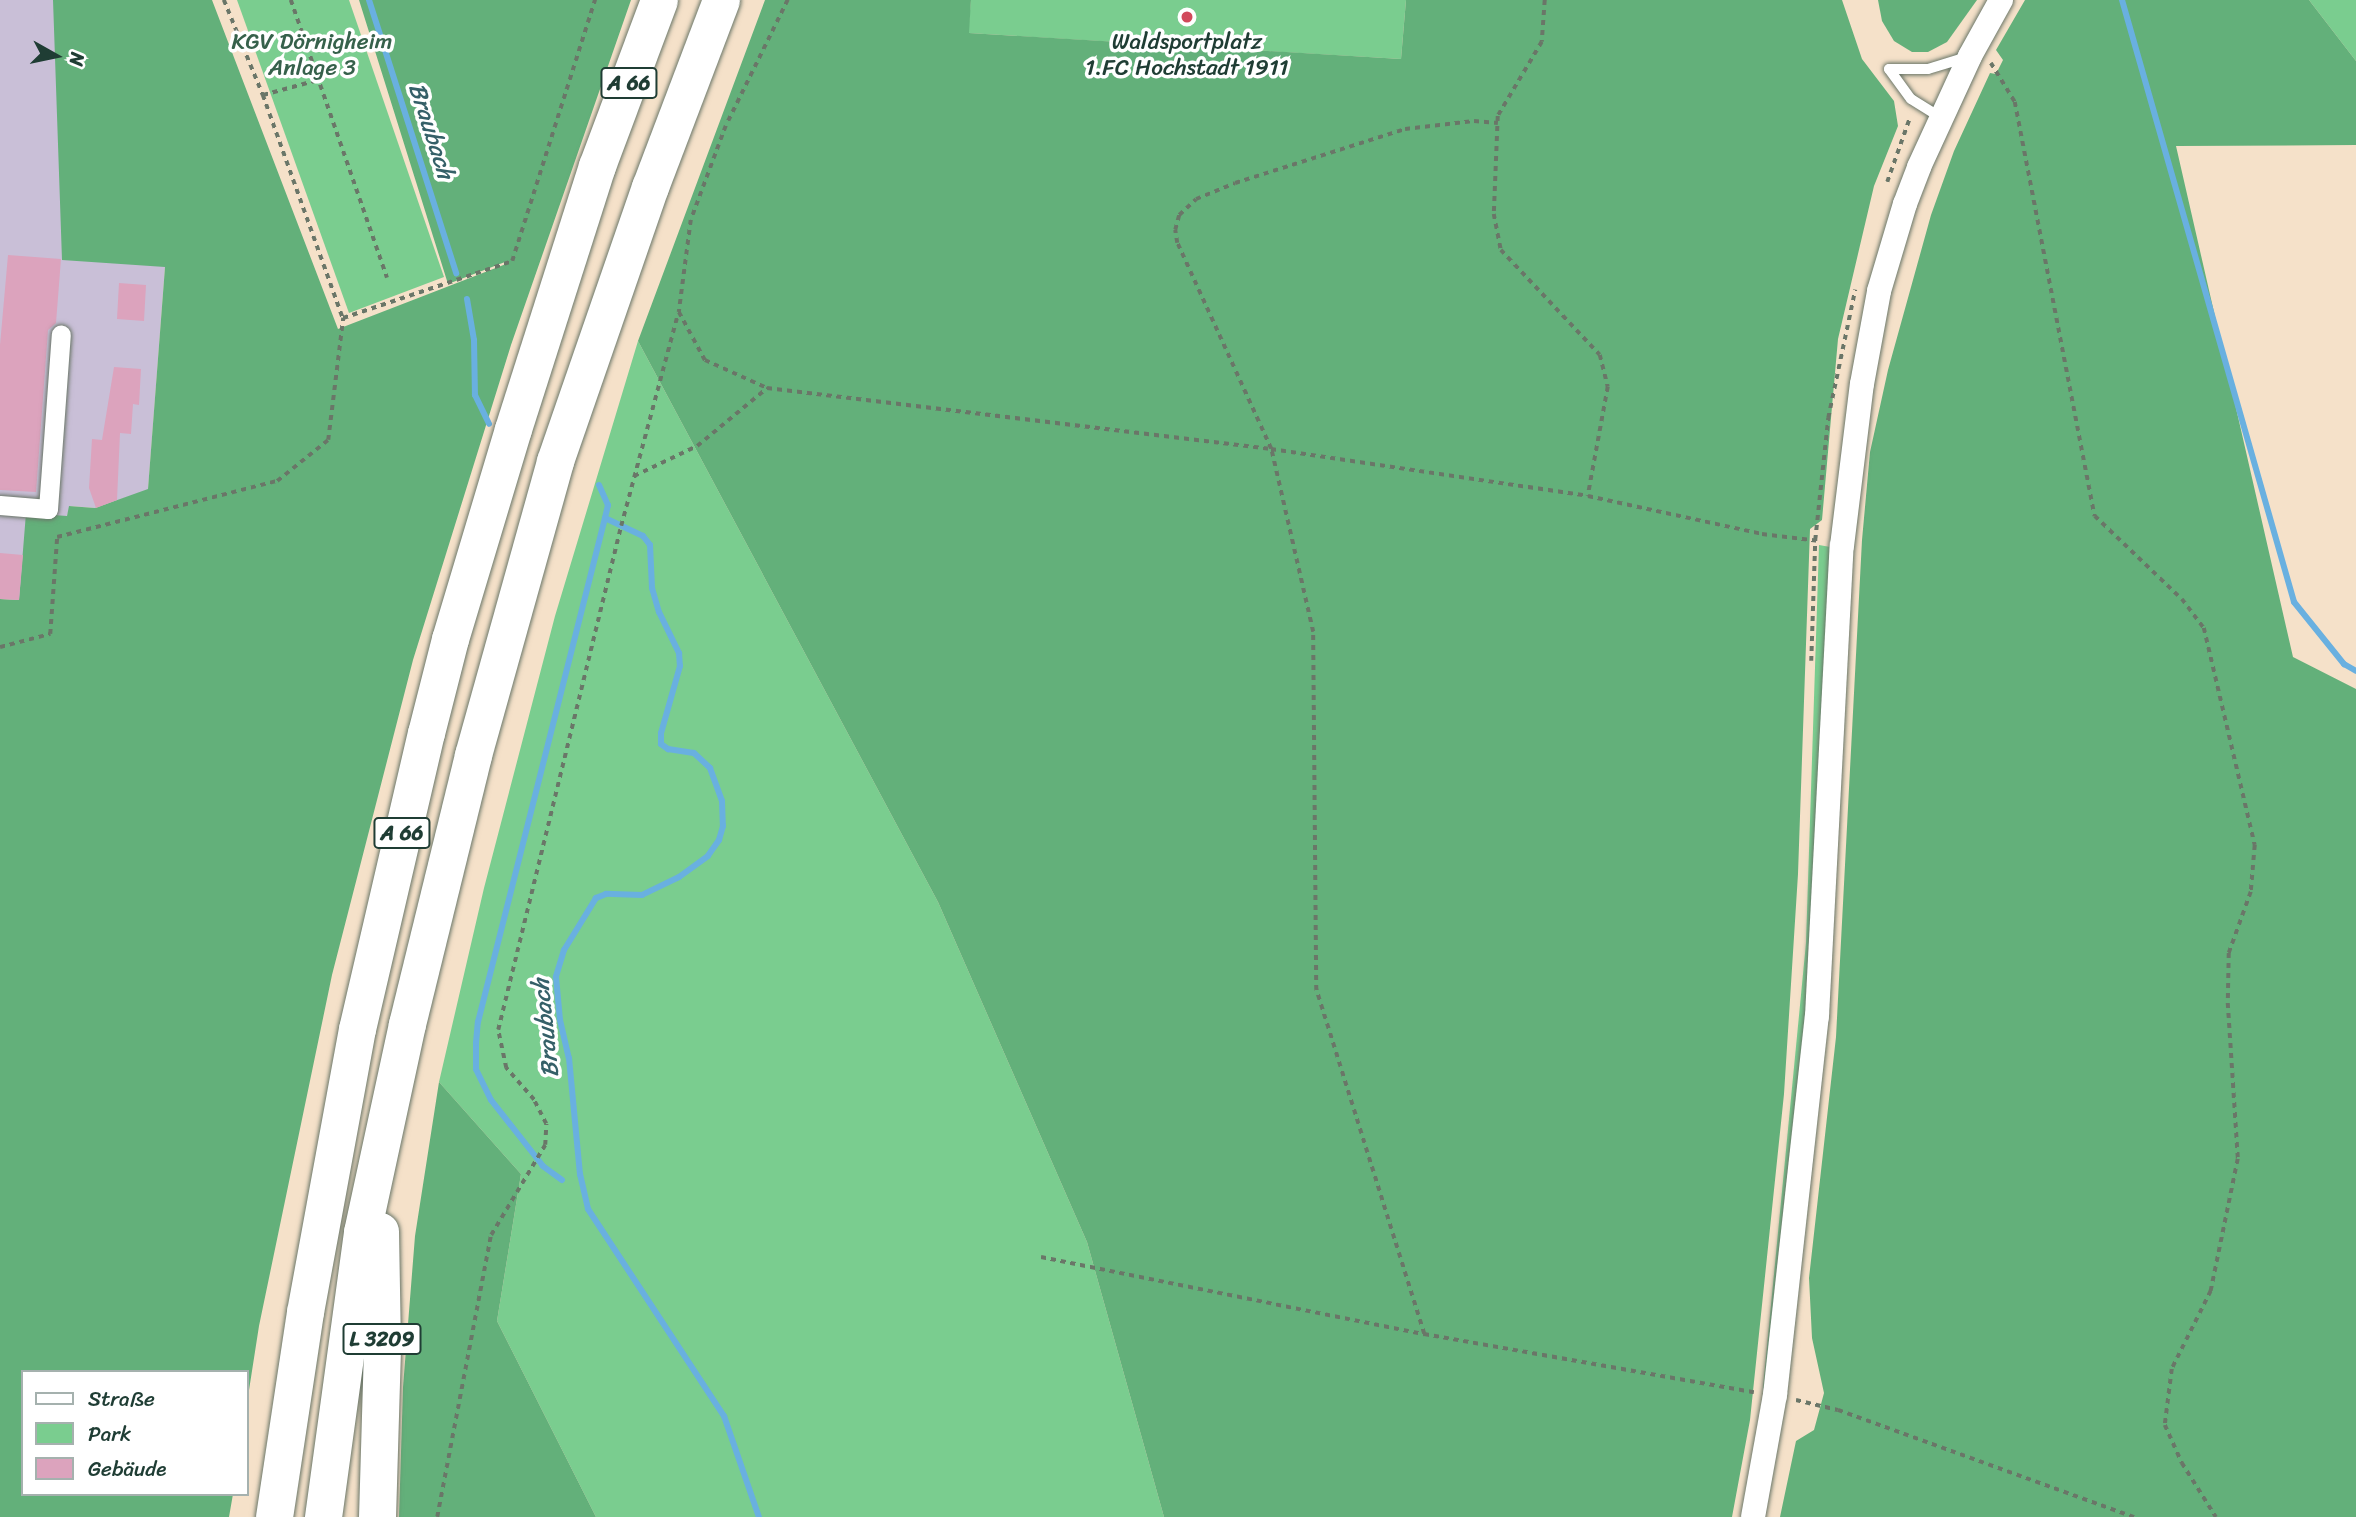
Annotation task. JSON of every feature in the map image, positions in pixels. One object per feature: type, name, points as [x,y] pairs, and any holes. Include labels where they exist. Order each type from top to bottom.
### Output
[{"type":"highway","name":"A 66","points":[[274,1517],[307,1300],[362,1006],[437,693],[513,429],[576,232],[659,0]]},
{"type":"highway","name":"A 66","points":[[323,1517],[362,1232],[407,1024],[450,847],[531,541],[628,250],[721,0]]},
{"type":"highway","name":"L 3209","points":[[377,1517],[382,1346],[378,1160]]},
{"type":"street","points":[[1753,1517],[1817,1016],[1841,559],[1854,433],[1869,341],[1889,253],[1919,167],[1974,49],[2001,0]]},
{"type":"street","points":[[0,505],[48,509],[61,334]]},
{"type":"lane","points":[[1942,118],[1911,99],[1889,69],[1928,69],[1974,49]]},
{"type":"path","points":[[0,647],[50,634],[57,537],[277,481],[328,440],[343,318],[294,177],[224,0]]},
{"type":"path","points":[[291,0],[387,278]]},
{"type":"path","points":[[343,318],[512,261],[596,0]]},
{"type":"path","points":[[437,1517],[491,1235],[545,1145],[547,1124],[534,1100],[506,1068],[498,1030],[634,475],[679,312],[691,220],[726,126],[788,0]]},
{"type":"path","points":[[1545,0],[1542,42],[1498,116],[1494,214],[1501,250],[1600,355],[1608,387],[1588,496]]},
{"type":"path","points":[[1974,49],[2015,102],[2095,516],[2182,599],[2204,628],[2255,845],[2251,892],[2229,953],[2228,1003],[2238,1159],[2211,1291],[2172,1369],[2165,1425],[2182,1462],[2216,1517]]},
{"type":"path","points":[[263,95],[317,80]]},
{"type":"path","points":[[1424,1334],[1316,990],[1312,632],[1271,449],[1177,243],[1175,230],[1180,215],[1196,200],[1235,183],[1405,129],[1474,121],[1498,123]]},
{"type":"path","points":[[679,312],[705,360],[767,388],[1271,449],[1588,496],[1762,534],[1815,540]]},
{"type":"path","points":[[634,475],[697,446],[767,388]]},
{"type":"path","points":[[1041,1257],[1424,1334],[1768,1394],[1838,1410],[2134,1517]]},
{"type":"shaded area","points":[[0,0],[54,0],[165,267],[148,490],[95,508],[70,506],[67,516],[19,600],[0,599]]},
{"type":"green space","points":[[53,0],[212,0],[338,329],[506,264],[505,262],[448,284],[359,0],[631,0],[511,345],[413,660],[332,975],[259,1326],[248,1397],[248,1370],[21,1370],[21,1496],[233,1496],[229,1517],[0,1517],[0,599],[19,600],[26,513],[67,516],[69,506],[95,508],[148,489],[165,267],[62,260]]},
{"type":"green space","name":"KGV Dörnigheim Anlage 3","points":[[237,0],[349,0],[444,277],[349,313]]},
{"type":"green space","points":[[765,0],[971,0],[969,33],[1401,59],[1406,0],[1842,0],[1862,59],[1894,101],[1898,126],[1874,186],[1838,339],[1822,520],[1810,529],[1798,874],[1784,1094],[1750,1420],[1732,1517],[1164,1517],[1087,1242],[938,902],[638,341]]},
{"type":"green space","name":"Waldsportplatz 1.FC Hochstadt 1911","points":[[971,0],[1406,0],[1401,59],[968,33]]},
{"type":"green space","points":[[1878,0],[1977,0],[1947,42],[1928,52],[1912,52],[1894,41],[1882,21]]},
{"type":"green space","points":[[2025,0],[2309,0],[2356,61],[2356,145],[2176,146],[2293,657],[2356,689],[2356,1517],[1780,1517],[1796,1441],[1814,1430],[1824,1393],[1812,1338],[1809,1278],[1836,1037],[1862,540],[1870,452],[1888,370],[1931,215],[1954,151],[1990,73],[1996,74],[2003,60],[1996,50]]},
{"type":"green space","points":[[2309,0],[2356,0],[2356,61]]},
{"type":"green space","points":[[638,341],[938,902],[1087,1242],[1164,1517],[596,1517],[497,1321],[521,1174],[439,1082],[484,888],[555,616]]},
{"type":"green space","points":[[1819,545],[1836,548],[1809,1016],[1771,1389],[1763,1388],[1806,943]]},
{"type":"green space","points":[[439,1082],[521,1174],[497,1321],[596,1517],[399,1517],[403,1387],[415,1236]]},
{"type":"building","points":[[8,255],[61,259],[56,323],[48,330],[36,492],[0,490],[0,345]]},
{"type":"building","points":[[119,283],[146,285],[144,321],[117,319]]},
{"type":"building","points":[[114,367],[141,369],[139,405],[133,404],[131,434],[120,433],[117,500],[96,508],[89,488],[92,439],[102,440]]},
{"type":"building","points":[[0,553],[23,555],[19,600],[0,599]]},
{"type":"waterway","name":"Braubach","points":[[369,0],[456,273]]},
{"type":"waterway","points":[[2122,0],[2294,602],[2344,664],[2356,671]]},
{"type":"waterway","name":"Braubach","points":[[467,299],[474,340],[475,395],[489,424]]},
{"type":"waterway","name":"Braubach","points":[[599,485],[608,505],[605,518],[643,536],[650,545],[652,588],[659,612],[679,653],[680,666],[661,733],[661,744],[668,749],[694,753],[710,768],[722,801],[723,826],[719,840],[708,856],[679,877],[642,895],[606,894],[596,898],[564,950],[556,977],[560,1020],[569,1058],[580,1174],[588,1209],[724,1416],[759,1517]]},
{"type":"waterway","points":[[562,1180],[543,1166],[491,1100],[476,1069],[476,1043],[478,1022],[605,518]]},
{"type":"place","name":"Waldsportplatz 1.FC Hochstadt 1911","points":[[1187,17]]}]
